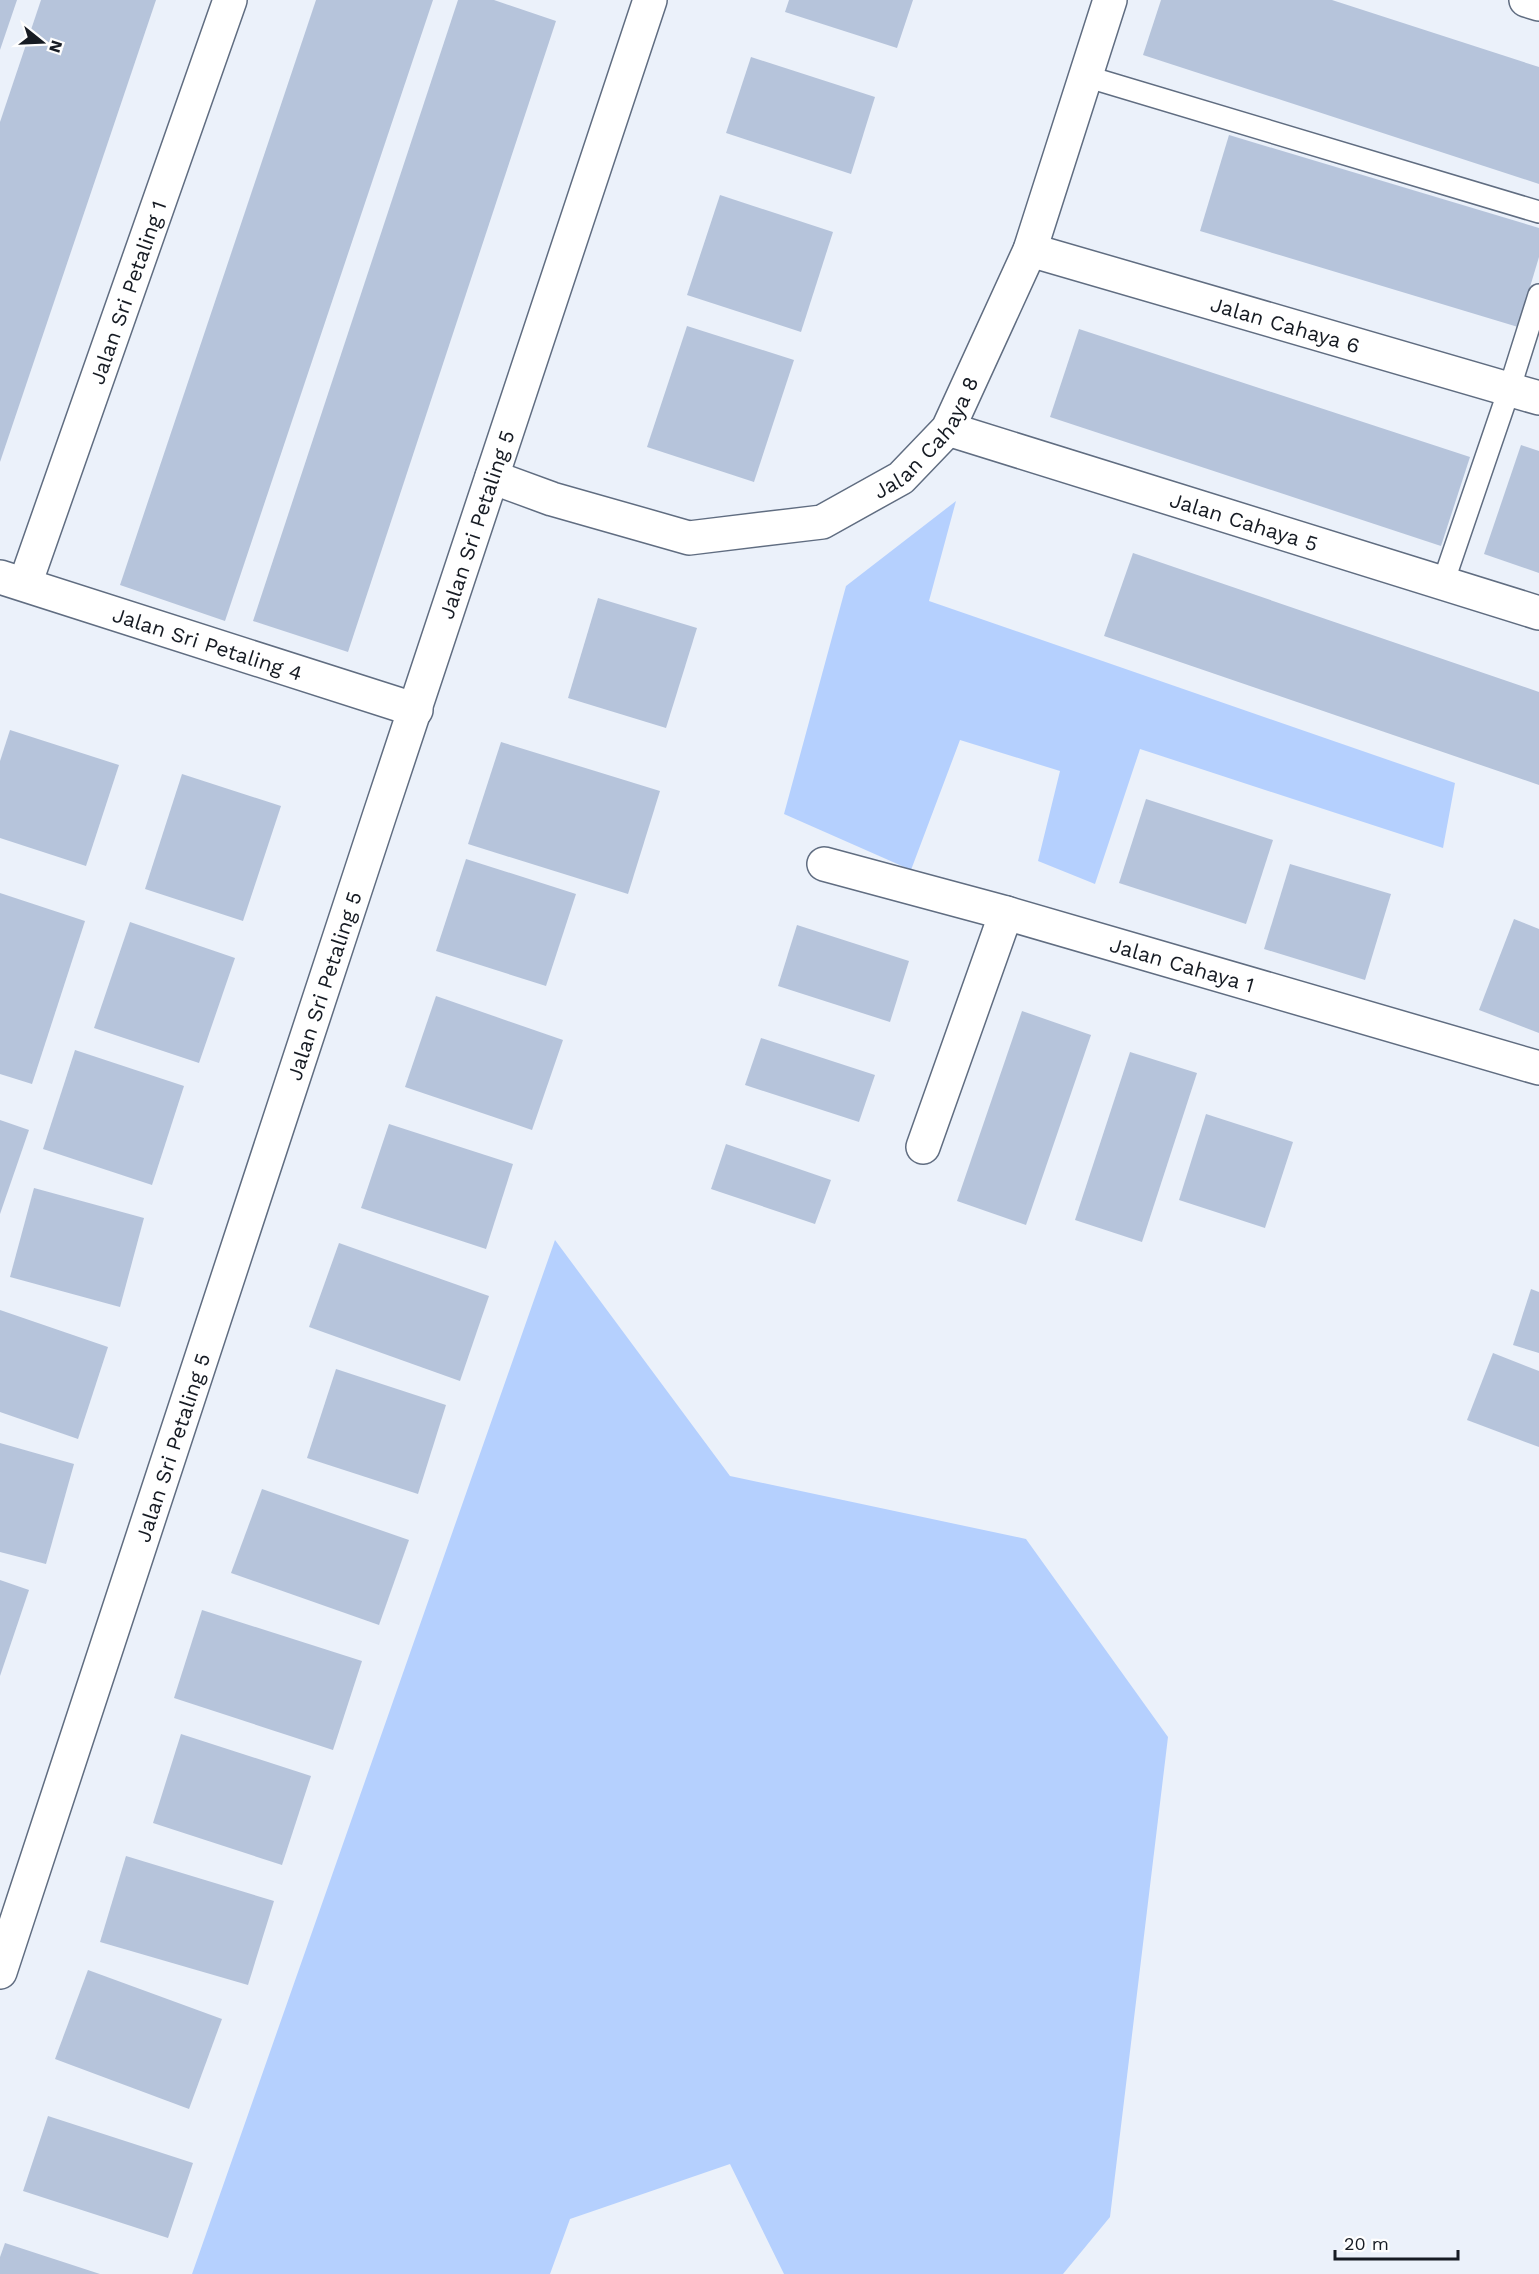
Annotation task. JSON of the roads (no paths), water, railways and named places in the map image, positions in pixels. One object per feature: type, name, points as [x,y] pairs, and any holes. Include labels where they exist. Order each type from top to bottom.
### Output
[{"type":"street","name":"Jalan Sri Petaling 1","points":[[12,580],[230,0]]},
{"type":"street","name":"Jalan Sri Petaling 5","points":[[0,1972],[650,0]]},
{"type":"street","name":"Jalan Cahaya 8","points":[[492,477],[552,499],[689,538],[822,522],[901,478],[948,429],[1030,250],[1110,0]]},
{"type":"street","points":[[1526,0],[1539,4]]},
{"type":"street","name":"Jalan Cahaya 6","points":[[1030,250],[1524,394]]},
{"type":"street","name":"Jalan Cahaya 5","points":[[948,429],[1539,613]]},
{"type":"street","name":"Jalan Sri Petaling 4","points":[[12,580],[416,710]]},
{"type":"street","name":"Jalan Cahaya 1","points":[[824,864],[1006,913],[1539,1068]]},
{"type":"street","points":[[923,1148],[1006,913]]},
{"type":"lane","points":[[1085,76],[1539,212]]},
{"type":"lane","points":[[1443,583],[1524,394],[1539,295]]}]
